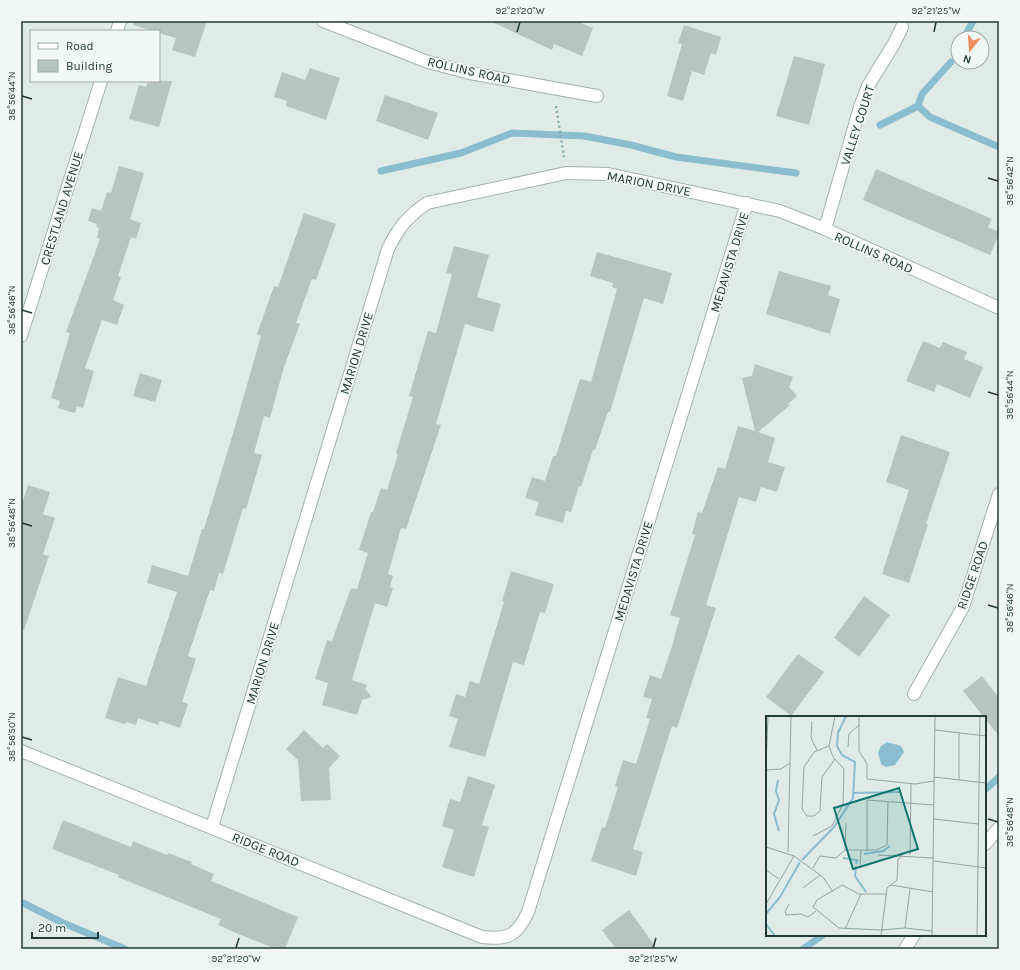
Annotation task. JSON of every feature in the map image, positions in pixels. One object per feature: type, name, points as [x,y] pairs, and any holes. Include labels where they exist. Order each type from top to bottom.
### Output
[{"type":"street","name":"ROLLINS ROAD","points":[[323,21],[428,62],[470,73],[598,96]]},
{"type":"street","name":"VALLEY COURT","points":[[825,229],[860,107],[868,86],[896,42],[902,27]]},
{"type":"street","name":"CRESTLAND AVENUE","points":[[21,336],[101,82]]},
{"type":"street","name":"MARION DRIVE","points":[[212,827],[388,249],[397,231],[409,216],[427,203],[566,173],[608,174],[747,203]]},
{"type":"street","name":"ROLLINS ROAD","points":[[747,203],[780,211],[825,229],[999,308]]},
{"type":"street","name":"MEDAVISTA DRIVE","points":[[512,935],[521,926],[528,912],[747,203]]},
{"type":"street","name":"RIDGE ROAD","points":[[914,694],[963,607],[999,494]]},
{"type":"street","name":"RIDGE ROAD","points":[[21,750],[482,937],[498,939],[512,935]]},
{"type":"street","points":[[986,843],[999,828]]},
{"type":"street","points":[[905,949],[913,936]]},
{"type":"path","points":[[553,87],[566,173]]},
{"type":"building","points":[[134,21],[207,21],[195,57],[172,50],[176,38],[160,33],[160,30],[150,30],[133,25]]},
{"type":"building","points":[[490,21],[576,21],[593,28],[582,56],[554,44],[552,50]]},
{"type":"building","points":[[684,25],[721,37],[716,55],[711,53],[704,75],[692,71],[683,101],[667,96],[682,44],[678,43]]},
{"type":"building","points":[[794,56],[825,64],[809,125],[776,116]]},
{"type":"building","points":[[310,68],[340,78],[326,120],[286,106],[287,101],[274,97],[282,72],[305,80]]},
{"type":"building","points":[[172,81],[159,127],[129,119],[139,85],[146,87],[148,82]]},
{"type":"building","points":[[385,95],[438,113],[428,140],[376,121]]},
{"type":"building","points":[[119,166],[144,173],[130,219],[141,223],[136,239],[131,237],[118,276],[121,277],[113,300],[124,305],[117,325],[102,320],[85,368],[94,371],[83,408],[77,406],[75,413],[58,408],[60,401],[51,398],[70,333],[66,332],[100,239],[97,238],[99,228],[96,227],[97,224],[88,221],[92,208],[101,211],[107,192],[111,193]]},
{"type":"building","points":[[876,169],[992,219],[988,227],[999,232],[999,234],[990,255],[863,200]]},
{"type":"building","points":[[304,213],[336,224],[316,280],[312,279],[296,323],[300,324],[284,367],[270,418],[264,416],[254,453],[262,455],[246,509],[243,508],[223,574],[219,573],[214,591],[210,590],[188,656],[196,659],[182,702],[188,704],[180,728],[160,721],[158,725],[138,718],[136,725],[126,722],[125,724],[105,718],[118,677],[146,686],[177,592],[147,583],[152,565],[188,576],[202,529],[204,529],[261,336],[257,334],[274,286],[278,287]]},
{"type":"building","points":[[454,246],[489,255],[477,297],[501,304],[493,332],[465,324],[436,424],[441,425],[406,529],[401,528],[388,574],[393,576],[390,587],[393,588],[387,607],[375,603],[352,680],[367,685],[365,689],[372,697],[362,700],[357,715],[322,705],[328,683],[315,679],[327,640],[332,641],[351,588],[357,589],[368,553],[359,550],[371,512],[373,512],[381,488],[387,490],[398,454],[396,453],[413,397],[409,396],[428,331],[436,333],[452,274],[446,273]]},
{"type":"building","points":[[597,252],[672,273],[663,304],[644,298],[610,412],[608,412],[595,450],[593,450],[571,512],[566,511],[563,523],[535,515],[539,502],[525,498],[532,477],[545,481],[553,456],[556,456],[580,379],[591,382],[617,289],[612,287],[613,283],[590,276]]},
{"type":"building","points":[[779,271],[831,286],[828,295],[840,299],[830,334],[766,314]]},
{"type":"building","points":[[923,341],[940,348],[943,342],[967,352],[964,359],[983,367],[970,398],[937,384],[934,392],[906,381]]},
{"type":"building","points":[[755,364],[793,377],[789,387],[797,396],[788,404],[790,405],[758,432],[775,438],[768,462],[785,467],[777,492],[761,487],[756,502],[739,497],[706,605],[716,608],[677,728],[672,726],[633,849],[643,852],[636,876],[591,861],[602,827],[605,828],[618,787],[615,786],[623,760],[636,764],[650,719],[646,718],[652,699],[643,697],[650,675],[661,679],[675,637],[680,618],[670,615],[695,535],[692,534],[698,512],[702,513],[718,467],[725,469],[738,426],[755,431],[742,378],[752,376]]},
{"type":"building","points":[[140,373],[162,380],[155,402],[133,396]]},
{"type":"building","points":[[901,435],[950,452],[926,524],[928,524],[909,583],[882,574],[909,490],[886,482]]},
{"type":"building","points":[[28,485],[50,492],[43,514],[55,518],[43,554],[49,556],[24,630],[21,629],[21,506]]},
{"type":"building","points":[[511,571],[554,584],[545,613],[540,612],[524,665],[513,662],[485,757],[449,747],[458,719],[449,716],[456,694],[465,697],[470,681],[479,684],[504,602],[502,601]]},
{"type":"building","points":[[864,596],[890,615],[859,657],[834,638]]},
{"type":"building","points":[[798,654],[824,672],[791,716],[766,697]]},
{"type":"building","points":[[982,676],[999,698],[999,736],[986,720],[986,716],[983,716],[963,691]]},
{"type":"building","points":[[304,730],[323,748],[327,744],[340,756],[329,768],[331,800],[301,801],[298,760],[286,749]]},
{"type":"building","points":[[468,776],[495,785],[482,825],[489,827],[474,877],[442,867],[454,830],[442,826],[450,799],[460,802]]},
{"type":"building","points":[[63,820],[131,847],[133,841],[167,855],[168,853],[192,862],[191,864],[214,874],[211,881],[298,917],[285,949],[276,949],[236,933],[218,925],[221,919],[118,877],[119,875],[52,849]]},
{"type":"building","points":[[629,910],[657,949],[616,949],[602,930]]},
{"type":"waterway","points":[[968,30],[973,21]]},
{"type":"waterway","points":[[950,63],[922,94],[918,106],[930,117],[999,147]]},
{"type":"waterway","points":[[880,125],[918,106]]},
{"type":"waterway","points":[[381,171],[461,153],[512,133],[584,136],[631,145],[676,157],[796,173]]},
{"type":"waterway","points":[[986,789],[999,777]]},
{"type":"waterway","points":[[23,903],[61,922],[125,949]]},
{"type":"waterway","points":[[803,949],[822,936]]}]
